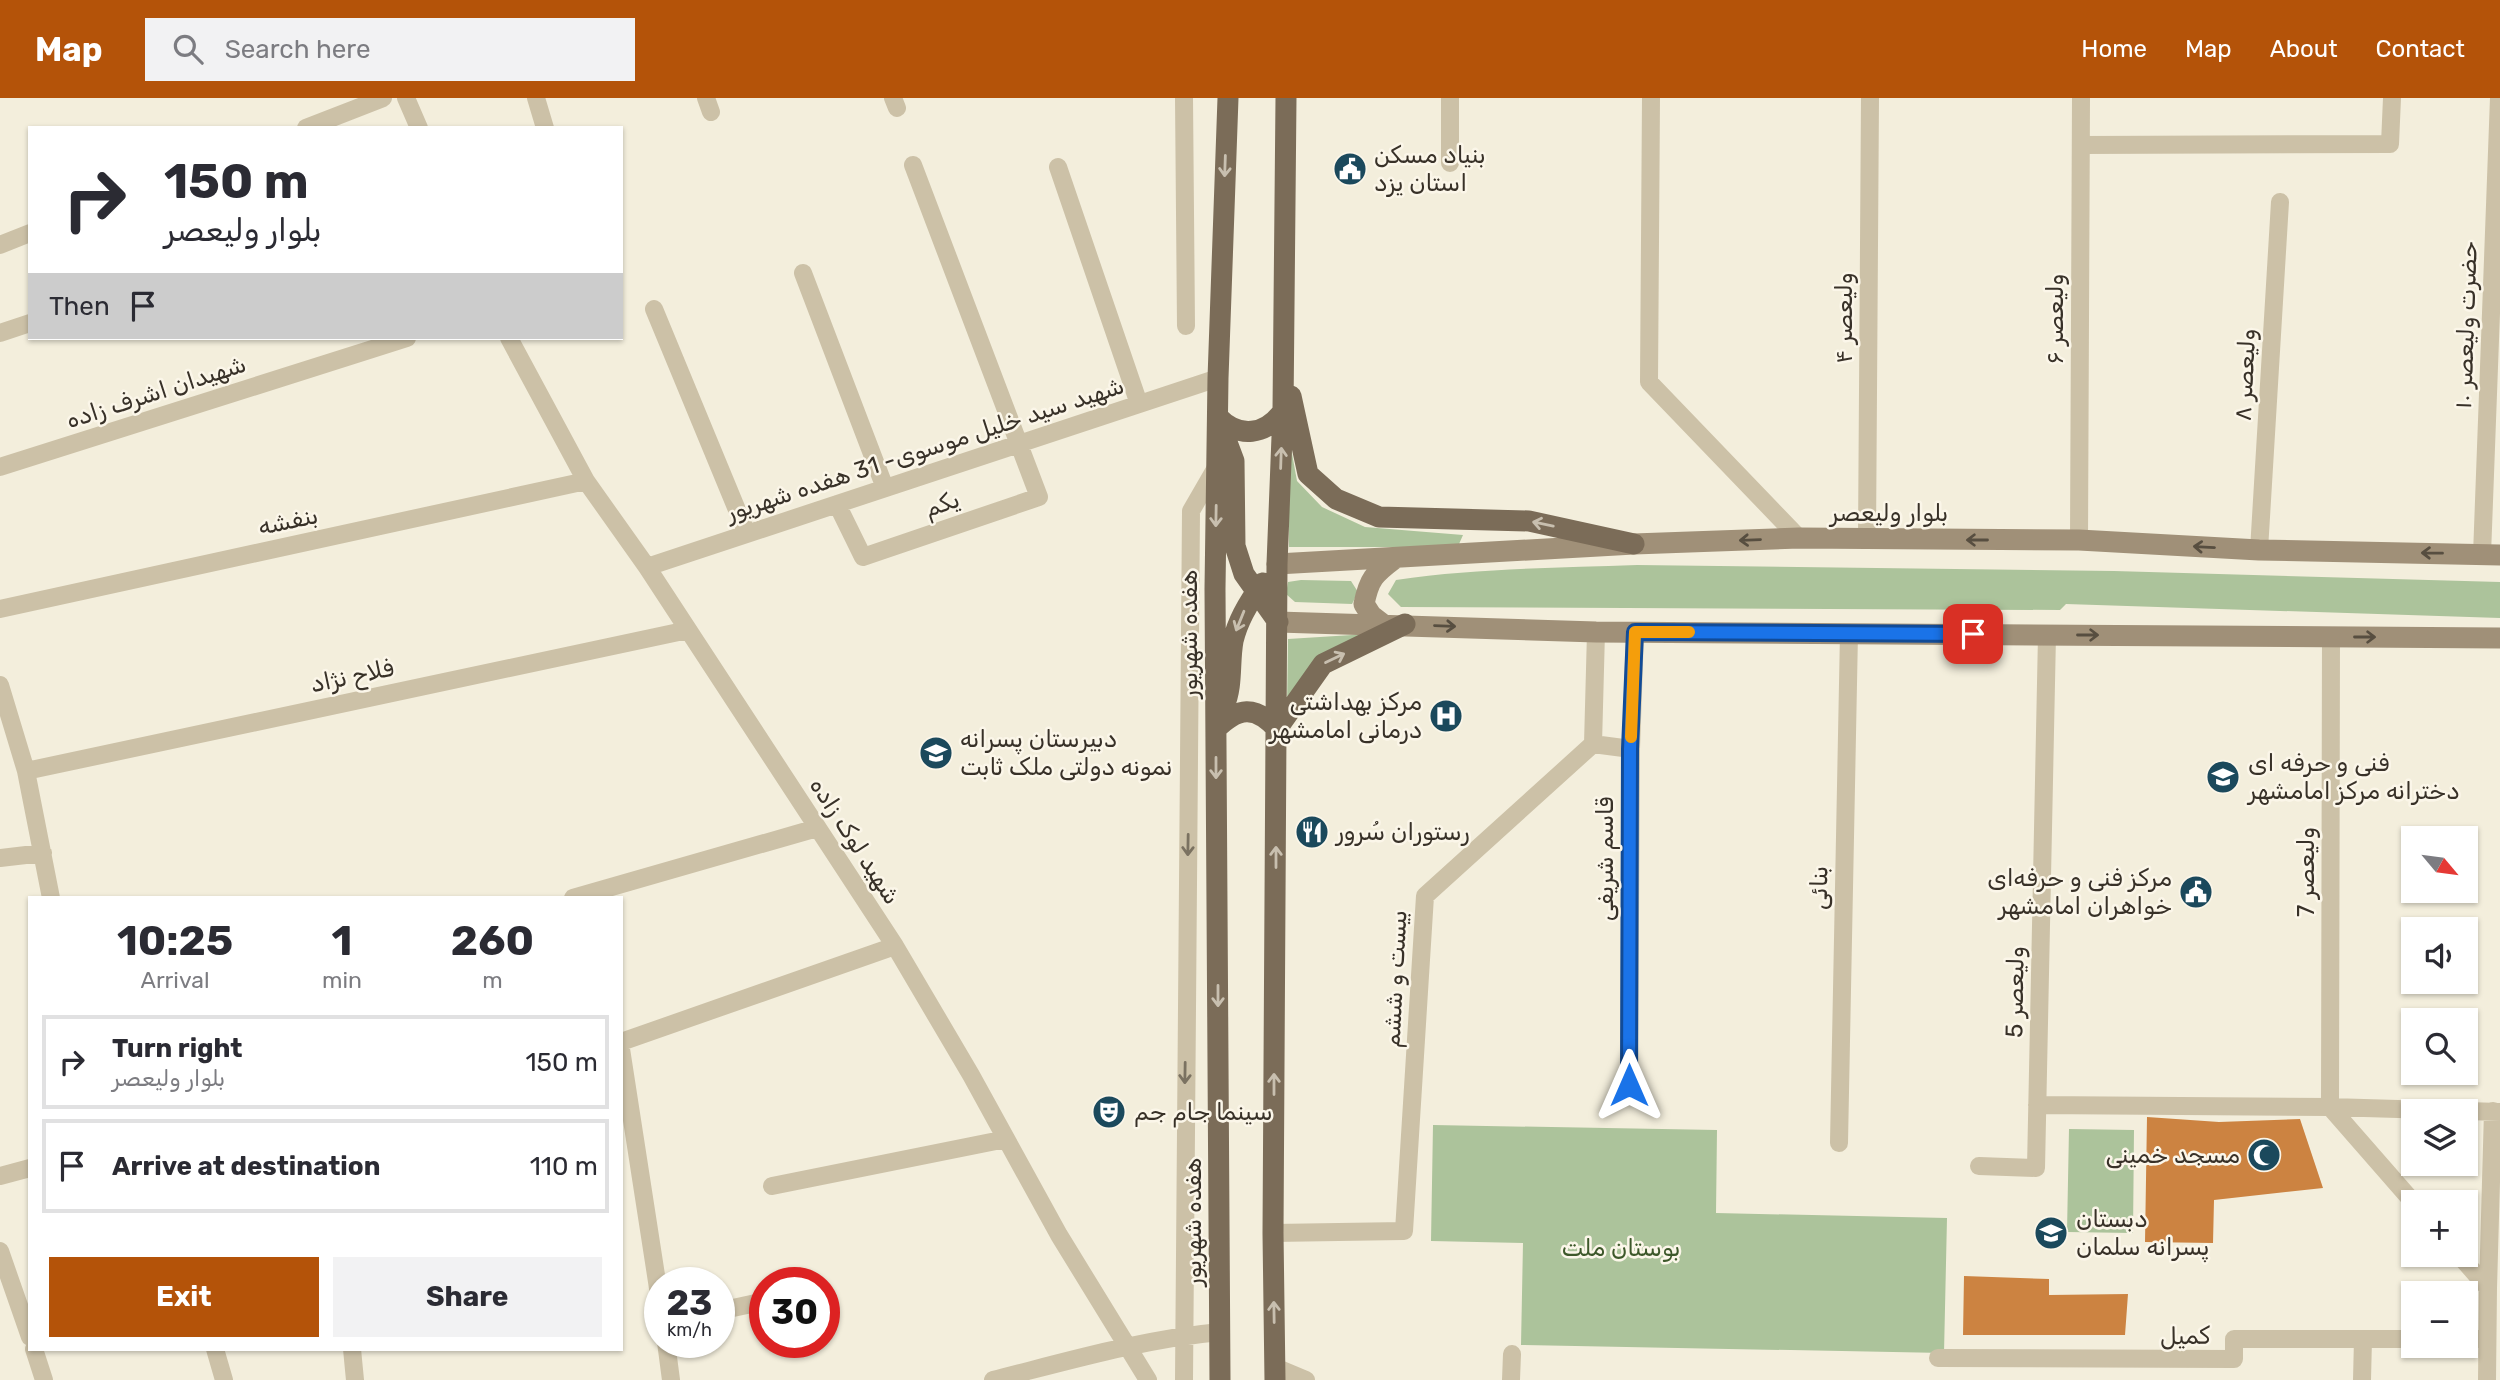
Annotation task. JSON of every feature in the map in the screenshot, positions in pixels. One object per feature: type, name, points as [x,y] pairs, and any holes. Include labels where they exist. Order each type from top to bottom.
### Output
[{"type":"main road","name":"هفده شهریور","points":[[1220,1380],[1217,466],[1228,98]]},
{"type":"main road","points":[[1275,1373],[1273,1233],[1277,564],[1283,411],[1286,98]]},
{"type":"main road","points":[[1282,353],[1308,474],[1336,499],[1379,517],[1529,521],[1634,544]]},
{"type":"main road","points":[[1218,418],[1226,425],[1246,433],[1268,427],[1283,411]]},
{"type":"main road","points":[[1218,418],[1234,461],[1235,546],[1244,574],[1278,622]]},
{"type":"main road","name":"بلوار ولیعصر","points":[[1277,564],[1634,544],[1799,538],[2079,540],[2259,550],[2491,555]]},
{"type":"main road","points":[[1384,625],[1371,615],[1364,604],[1368,582],[1394,559]]},
{"type":"main road","points":[[1216,729],[1229,695],[1233,641],[1241,617],[1277,564]]},
{"type":"main road","points":[[1278,622],[1596,632],[2500,638]]},
{"type":"main road","points":[[1277,729],[1323,664],[1405,624]]},
{"type":"main road","points":[[1216,729],[1228,717],[1241,712],[1254,712],[1277,729]]},
{"type":"street","points":[[311,126],[383,98]]},
{"type":"street","points":[[406,98],[418,126]]},
{"type":"street","points":[[536,98],[544,126]]},
{"type":"street","points":[[1184,98],[1186,326]]},
{"type":"street","points":[[1450,98],[1450,163]]},
{"type":"street","points":[[1651,98],[1649,382],[1799,538]]},
{"type":"street","name":"ولیعصر ۴","points":[[1867,539],[1870,98]]},
{"type":"street","name":"ولیعصر ۶","points":[[2079,540],[2081,98]]},
{"type":"street","points":[[2081,145],[2390,144],[2392,98]]},
{"type":"street","name":"حضرت ولیعصر ۱۰","points":[[2491,555],[2499,98]]},
{"type":"street","points":[[913,165],[1019,444]]},
{"type":"street","points":[[1058,167],[1139,404]]},
{"type":"street","name":"ولیعصر ۸","points":[[2259,550],[2280,202]]},
{"type":"street","points":[[0,245],[28,234]]},
{"type":"street","points":[[803,273],[885,488]]},
{"type":"street","points":[[654,309],[747,534]]},
{"type":"street","points":[[0,333],[28,324]]},
{"type":"street","name":"شهیدان اشرف زاده","points":[[0,467],[401,340]]},
{"type":"street","name":"شهید لوک زاده","points":[[510,340],[586,481],[647,567],[895,946],[1059,1235],[1148,1380]]},
{"type":"street","name":"شهید سید خلیل موسوی- 31 هفده شهریور","points":[[647,567],[1218,378]]},
{"type":"street","name":"یکم","points":[[837,504],[863,557],[1039,497],[1019,444]]},
{"type":"street","points":[[1184,1380],[1191,511],[1217,466]]},
{"type":"street","name":"بنفشه","points":[[0,609],[586,481]]},
{"type":"street","name":"فلاح نژاد","points":[[26,771],[688,630]]},
{"type":"street","points":[[1596,632],[1593,744],[1630,749]]},
{"type":"street","name":"قاسم شریفی","points":[[1629,1085],[1630,749],[1635,632]]},
{"type":"street","name":"بنائی","points":[[1839,1143],[1849,634]]},
{"type":"street","name":"ولیعصر 5","points":[[1979,1166],[2036,1168],[2047,635]]},
{"type":"street","name":"ولیعصر 7","points":[[2330,1107],[2331,637]]},
{"type":"street","points":[[0,685],[26,771],[51,896]]},
{"type":"street","name":"بیست و ششم","points":[[1273,1233],[1405,1231],[1425,896],[1593,744]]},
{"type":"street","points":[[1188,798],[1216,797]]},
{"type":"street","points":[[580,896],[817,828]]},
{"type":"street","points":[[0,858],[43,853]]},
{"type":"street","points":[[623,1041],[895,946]]},
{"type":"street","points":[[623,1062],[655,1267]]},
{"type":"street","points":[[2037,1105],[2330,1107],[2496,1112],[2487,1380]]},
{"type":"street","points":[[2330,1107],[2403,1190]]},
{"type":"street","points":[[772,1186],[1006,1139]]},
{"type":"street","points":[[0,1176],[28,1169]]},
{"type":"street","points":[[0,1251],[28,1331]]},
{"type":"street","points":[[2470,1267],[2488,1288]]},
{"type":"street","points":[[993,1380],[1126,1347],[1220,1332]]},
{"type":"street","name":"کمیل","points":[[1938,1358],[2144,1361],[2234,1359],[2234,1339],[2401,1339]]},
{"type":"street","points":[[2362,1380],[2363,1339]]},
{"type":"street","points":[[2478,1339],[2487,1339]]},
{"type":"street","points":[[35,1351],[44,1380]]},
{"type":"street","points":[[216,1351],[224,1380]]},
{"type":"street","points":[[352,1351],[355,1380]]},
{"type":"street","points":[[1511,1380],[1512,1354]]},
{"type":"street","points":[[668,1358],[670,1380]]},
{"type":"street","points":[[1275,1373],[1306,1380]]},
{"type":"green space","points":[[1289,437],[1297,481],[1322,507],[1365,527],[1463,535],[1459,544],[1454,547],[1289,547]]},
{"type":"green space","points":[[1637,565],[2114,571],[2500,582],[2500,618],[2066,604],[2060,610],[1401,607],[1388,594],[1396,580],[1426,576],[1516,569]]},
{"type":"green space","points":[[1351,581],[1358,592],[1352,604],[1295,602],[1286,594],[1288,582]]},
{"type":"green space","points":[[1368,634],[1287,708],[1288,639]]},
{"type":"green space","name":"بوستان ملت","points":[[1433,1125],[1717,1130],[1716,1213],[1947,1218],[1944,1353],[1521,1345],[1523,1243],[1431,1241]]},
{"type":"green space","points":[[2069,1129],[2134,1130],[2133,1233],[2067,1232]]},
{"type":"building","points":[[2147,1117],[2219,1122],[2300,1119],[2323,1188],[2214,1200],[2213,1243],[2145,1242]]},
{"type":"building","points":[[1964,1276],[2049,1279],[2049,1295],[2128,1294],[2125,1335],[1963,1335]]},
{"type":"slow traffic","points":[[1631,737],[1635,632],[1689,632]]},
{"type":"place","name":"بنیاد مسکن استان یزد","points":[[1350,169]]},
{"type":"place","name":"مرکز بهداشتی درمانی امامشهر","points":[[1446,716]]},
{"type":"place","name":"دبیرستان پسرانه نمونه دولتی ملک ثابت","points":[[936,753]]},
{"type":"place","name":"فنی و حرفه ای دخترانه مرکز امامشهر","points":[[2223,777]]},
{"type":"place","name":"رستوران سُرور","points":[[1312,832]]},
{"type":"place","name":"مرکز فنی و حرفه‌ای خواهران امامشهر","points":[[2196,892]]},
{"type":"place","name":"سینما جام جم","points":[[1109,1112]]},
{"type":"place","name":"مسجد خمینی","points":[[2264,1155]]},
{"type":"place","name":"دبستان پسرانه سلمان","points":[[2051,1233]]},
{"type":"route","points":[[1629,1085],[1630,749],[1635,632],[1973,634]]}]
